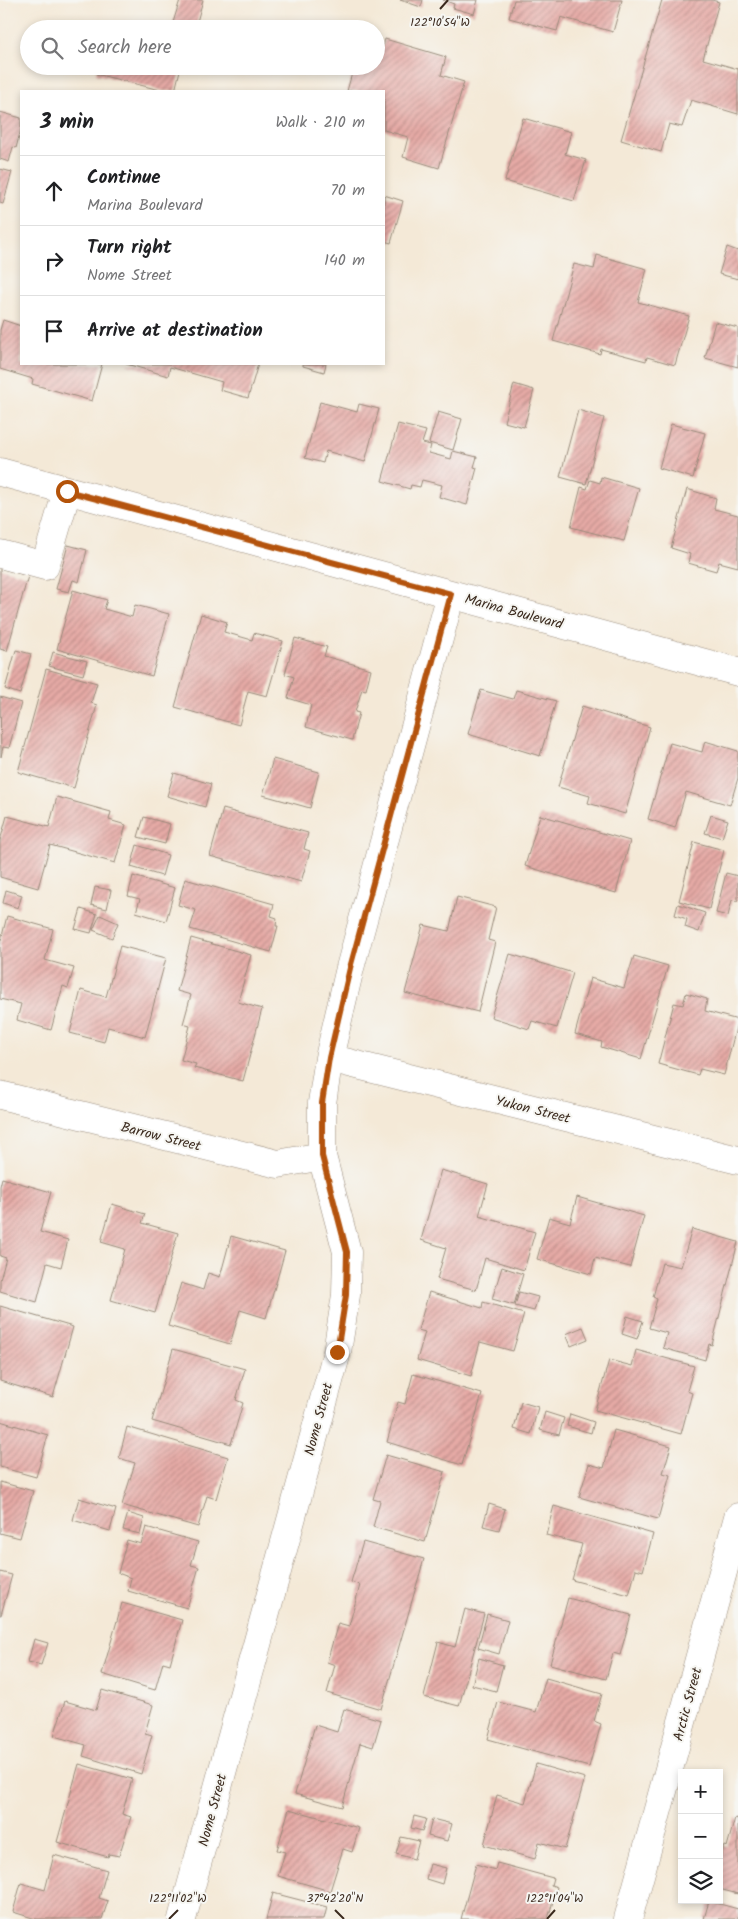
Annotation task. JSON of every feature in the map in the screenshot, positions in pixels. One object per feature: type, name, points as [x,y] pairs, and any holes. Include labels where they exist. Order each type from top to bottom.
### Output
[{"type":"street","name":"Marina Boulevard","points":[[0,472],[738,672]]},
{"type":"street","points":[[0,554],[45,566],[67,491]]},
{"type":"street","name":"Nome Street","points":[[182,1919],[337,1352],[346,1295],[347,1252],[322,1156],[322,1103],[329,1058],[350,968],[451,594]]},
{"type":"street","name":"Yukon Street","points":[[329,1058],[738,1160]]},
{"type":"street","name":"Barrow Street","points":[[0,1095],[278,1164],[322,1156]]},
{"type":"street","name":"Arctic Street","points":[[628,1919],[738,1517]]},
{"type":"building","points":[[180,0],[203,0],[197,20],[174,20]]},
{"type":"building","points":[[400,0],[423,0],[421,7]]},
{"type":"building","points":[[443,0],[478,0],[474,14],[453,8],[454,4]]},
{"type":"building","points":[[514,0],[622,0],[613,32],[561,17],[557,31],[509,18]]},
{"type":"building","points":[[662,0],[712,0],[719,2],[703,59],[738,69],[738,114],[691,100],[682,127],[669,124],[661,152],[621,140]]},
{"type":"building","points":[[385,39],[446,57],[441,75],[464,82],[439,168],[403,157],[408,137],[385,130],[385,90],[347,90],[351,75],[385,75]]},
{"type":"building","points":[[100,75],[179,75],[175,90],[160,90]]},
{"type":"building","points":[[0,112],[20,118],[20,133],[16,148],[13,147],[9,162],[0,159]]},
{"type":"building","points":[[523,118],[571,132],[565,154],[586,160],[574,201],[505,181]]},
{"type":"building","points":[[0,169],[12,172],[3,204],[0,203]]},
{"type":"building","points":[[385,195],[403,201],[391,243],[385,241]]},
{"type":"building","points":[[727,247],[738,251],[738,279],[719,274]]},
{"type":"building","points":[[597,255],[647,269],[638,302],[689,316],[675,365],[647,357],[646,361],[601,349],[600,354],[553,341],[574,264],[594,269]]},
{"type":"building","points":[[3,320],[20,326],[20,365],[102,365],[92,401],[32,384],[33,379],[0,369],[0,330]]},
{"type":"building","points":[[715,322],[738,328],[738,367],[705,358]]},
{"type":"building","points":[[130,365],[258,365],[248,398],[220,390],[222,382],[170,367],[168,376]]},
{"type":"building","points":[[303,365],[326,365],[324,372]]},
{"type":"building","points":[[514,384],[534,390],[524,427],[504,422]]},
{"type":"building","points":[[320,402],[357,412],[359,404],[379,409],[365,462],[326,451],[323,463],[305,458]]},
{"type":"building","points":[[578,410],[604,418],[586,484],[560,477]]},
{"type":"building","points":[[438,412],[462,419],[453,450],[429,443]]},
{"type":"building","points":[[398,424],[426,431],[422,443],[431,445],[429,453],[451,459],[453,451],[477,457],[474,467],[477,468],[467,505],[439,497],[442,485],[422,480],[420,487],[411,485],[410,489],[382,481]]},
{"type":"building","points":[[671,424],[705,433],[693,478],[659,468]]},
{"type":"building","points":[[601,477],[639,488],[624,541],[571,527],[581,487],[587,489],[590,480],[600,483]]},
{"type":"building","points":[[687,489],[716,498],[714,509],[738,515],[738,567],[719,562],[716,571],[688,563],[690,554],[671,548]]},
{"type":"building","points":[[68,545],[87,550],[79,582],[73,580],[69,592],[56,589]]},
{"type":"building","points":[[0,568],[28,576],[7,651],[0,649]]},
{"type":"building","points":[[73,590],[107,600],[104,609],[132,617],[135,605],[169,614],[152,676],[57,649]]},
{"type":"building","points":[[201,614],[227,622],[224,632],[252,640],[254,633],[283,641],[267,696],[248,691],[239,725],[175,707]]},
{"type":"building","points":[[295,638],[327,647],[324,656],[371,669],[366,690],[362,689],[355,712],[359,713],[352,740],[306,727],[311,705],[288,698],[294,677],[285,674]]},
{"type":"building","points":[[16,650],[31,654],[20,694],[5,689]]},
{"type":"building","points":[[53,652],[87,661],[83,675],[49,666]]},
{"type":"building","points":[[46,669],[97,683],[91,703],[97,705],[74,788],[18,772]]},
{"type":"building","points":[[481,690],[513,699],[516,690],[556,701],[540,756],[468,734]]},
{"type":"building","points":[[0,697],[21,703],[9,748],[3,747],[1,757]]},
{"type":"building","points":[[582,706],[650,727],[625,814],[588,803],[590,796],[558,787]]},
{"type":"building","points":[[705,741],[738,751],[738,778],[730,805],[686,792],[675,828],[648,819],[670,743],[702,752]]},
{"type":"building","points":[[273,759],[319,772],[310,808],[263,795]]},
{"type":"building","points":[[174,773],[211,784],[205,807],[167,796]]},
{"type":"building","points":[[57,797],[111,812],[109,820],[126,825],[115,863],[50,845],[38,888],[0,877],[0,841],[7,816],[49,827]]},
{"type":"building","points":[[223,809],[308,833],[304,849],[310,851],[301,882],[210,856]]},
{"type":"building","points":[[540,815],[630,841],[616,893],[525,866]]},
{"type":"building","points":[[711,815],[728,820],[722,838],[705,833]]},
{"type":"building","points":[[144,817],[170,824],[165,844],[138,837]]},
{"type":"building","points":[[694,842],[724,850],[709,909],[679,901]]},
{"type":"building","points":[[137,845],[168,855],[162,876],[131,867]]},
{"type":"building","points":[[726,873],[738,876],[738,899],[737,901],[732,900],[728,916],[716,913]]},
{"type":"building","points":[[133,876],[175,888],[166,921],[136,912],[140,899],[128,896]]},
{"type":"building","points":[[185,879],[274,904],[271,916],[277,918],[276,926],[278,926],[271,952],[190,929],[196,910],[178,905]]},
{"type":"building","points":[[95,887],[111,890],[107,909],[91,905]]},
{"type":"building","points":[[6,890],[22,895],[18,908],[3,903]]},
{"type":"building","points":[[457,897],[496,907],[488,940],[495,942],[478,1012],[405,993],[423,925],[449,931]]},
{"type":"building","points":[[678,904],[705,913],[699,932],[685,927],[687,919],[675,915]]},
{"type":"building","points":[[81,909],[97,914],[91,933],[75,929]]},
{"type":"building","points":[[100,915],[118,923],[112,938],[93,930]]},
{"type":"building","points":[[7,916],[53,929],[45,960],[74,968],[68,988],[63,986],[51,1030],[17,1020],[21,1004],[0,999],[0,944]]},
{"type":"building","points":[[191,938],[251,955],[238,1002],[262,1009],[243,1081],[194,1068],[196,1064],[181,1060],[190,1026],[183,1024],[191,995],[177,991]]},
{"type":"building","points":[[120,946],[166,958],[145,1037],[108,1027],[104,1042],[70,1033],[81,990],[106,997]]},
{"type":"building","points":[[510,954],[573,973],[557,1028],[532,1021],[529,1029],[491,1017]]},
{"type":"building","points":[[634,956],[668,966],[641,1059],[601,1047],[602,1042],[575,1034],[590,978],[624,988]]},
{"type":"building","points":[[686,993],[707,999],[705,1011],[738,1020],[724,1075],[700,1069],[698,1075],[658,1064],[674,1003],[683,1005]]},
{"type":"building","points":[[441,1170],[488,1184],[479,1216],[535,1232],[524,1270],[485,1258],[476,1290],[437,1279],[446,1248],[421,1240]]},
{"type":"building","points":[[2,1178],[51,1192],[40,1232],[68,1240],[61,1267],[47,1263],[37,1302],[0,1291],[0,1280],[6,1258],[0,1256],[0,1186]]},
{"type":"building","points":[[577,1197],[644,1216],[630,1267],[595,1258],[591,1274],[537,1259],[549,1217],[570,1223]]},
{"type":"building","points":[[112,1204],[145,1214],[142,1223],[178,1233],[155,1313],[111,1300],[125,1249],[101,1242]]},
{"type":"building","points":[[692,1229],[738,1242],[712,1345],[709,1344],[705,1360],[663,1348],[667,1333],[649,1328],[657,1299],[653,1297],[662,1263],[681,1267]]},
{"type":"building","points":[[231,1236],[285,1251],[266,1318],[240,1310],[230,1344],[168,1326],[181,1283],[203,1290],[208,1273],[220,1277]]},
{"type":"building","points":[[502,1267],[523,1274],[514,1305],[492,1299]]},
{"type":"building","points":[[429,1292],[482,1308],[483,1302],[524,1314],[513,1351],[480,1342],[471,1376],[417,1360],[425,1332],[418,1330]]},
{"type":"building","points":[[519,1292],[538,1297],[534,1311],[515,1306]]},
{"type":"building","points":[[0,1306],[73,1327],[53,1397],[0,1381]]},
{"type":"building","points":[[627,1316],[643,1321],[637,1339],[622,1334]]},
{"type":"building","points":[[583,1327],[588,1339],[571,1346],[566,1334]]},
{"type":"building","points":[[173,1349],[245,1369],[236,1400],[243,1403],[231,1444],[152,1421]]},
{"type":"building","points":[[636,1350],[694,1366],[687,1391],[692,1393],[681,1434],[595,1410],[609,1360],[632,1366]]},
{"type":"building","points":[[413,1374],[482,1394],[462,1465],[387,1442],[398,1402],[405,1404]]},
{"type":"building","points":[[521,1402],[538,1407],[531,1434],[514,1429]]},
{"type":"building","points":[[545,1412],[564,1418],[559,1435],[540,1430]]},
{"type":"building","points":[[570,1414],[594,1422],[591,1433],[567,1426]]},
{"type":"building","points":[[0,1421],[48,1435],[36,1477],[0,1467]]},
{"type":"building","points":[[127,1427],[228,1457],[216,1499],[207,1496],[198,1527],[122,1505],[135,1463],[119,1458]]},
{"type":"building","points":[[614,1430],[671,1446],[663,1473],[670,1475],[658,1519],[579,1497],[589,1464],[604,1468]]},
{"type":"building","points":[[386,1455],[445,1472],[425,1542],[373,1527],[380,1501],[373,1499]]},
{"type":"building","points":[[0,1482],[33,1491],[20,1538],[0,1533]]},
{"type":"building","points":[[79,1498],[116,1509],[110,1531],[73,1520]]},
{"type":"building","points":[[489,1504],[505,1509],[499,1530],[483,1526]]},
{"type":"building","points":[[554,1506],[653,1534],[643,1571],[636,1569],[629,1595],[572,1580],[582,1544],[546,1535]]},
{"type":"building","points":[[128,1513],[144,1518],[140,1534],[123,1530]]},
{"type":"building","points":[[146,1527],[198,1542],[191,1565],[199,1567],[187,1608],[128,1591],[131,1578],[118,1573],[127,1540],[141,1544]]},
{"type":"building","points":[[363,1542],[424,1559],[381,1709],[327,1693],[335,1665],[327,1662],[338,1623],[349,1626],[360,1585],[351,1582]]},
{"type":"building","points":[[0,1572],[12,1575],[1,1615],[0,1615]]},
{"type":"building","points":[[568,1598],[631,1615],[620,1655],[613,1653],[606,1679],[550,1664]]},
{"type":"building","points":[[122,1603],[182,1620],[170,1664],[163,1662],[155,1690],[102,1674]]},
{"type":"building","points":[[465,1609],[484,1614],[459,1706],[424,1697],[438,1642],[455,1647]]},
{"type":"building","points":[[487,1614],[508,1620],[499,1654],[478,1648]]},
{"type":"building","points":[[34,1639],[48,1643],[41,1665],[28,1662]]},
{"type":"building","points":[[479,1658],[503,1665],[496,1691],[472,1685]]},
{"type":"building","points":[[546,1678],[602,1694],[594,1721],[601,1724],[589,1767],[488,1739],[498,1702],[536,1712]]},
{"type":"building","points":[[102,1690],[153,1705],[145,1733],[152,1735],[141,1774],[83,1756],[86,1745],[54,1736],[65,1701],[96,1710]]},
{"type":"building","points":[[344,1709],[381,1720],[373,1747],[360,1743],[342,1807],[295,1794],[315,1725],[337,1732]]},
{"type":"building","points":[[79,1764],[132,1779],[122,1814],[131,1817],[119,1856],[109,1854],[108,1857],[57,1842]]},
{"type":"building","points":[[536,1764],[585,1778],[565,1849],[539,1842],[535,1859],[484,1845],[497,1795],[525,1803]]},
{"type":"building","points":[[289,1809],[359,1828],[352,1852],[343,1849],[330,1891],[278,1876],[285,1852],[277,1850]]},
{"type":"building","points":[[414,1816],[426,1819],[422,1831],[411,1828]]},
{"type":"building","points":[[735,1818],[738,1819],[738,1894],[723,1890],[723,1849],[724,1846],[727,1847]]},
{"type":"building","points":[[432,1819],[452,1824],[447,1841],[428,1836]]},
{"type":"building","points":[[401,1837],[419,1841],[414,1859],[396,1854]]},
{"type":"building","points":[[54,1855],[107,1870],[99,1898],[108,1901],[102,1919],[36,1919],[13,1912],[21,1883],[45,1890]]},
{"type":"building","points":[[497,1863],[553,1878],[551,1885],[557,1887],[548,1919],[461,1919],[476,1864],[495,1870]]},
{"type":"building","points":[[430,1864],[446,1868],[442,1884],[426,1879]]},
{"type":"building","points":[[273,1893],[327,1907],[324,1919],[266,1919]]},
{"type":"building","points":[[708,1904],[720,1904],[738,1909],[738,1919],[704,1919]]},
{"type":"route","points":[[67,491],[451,594],[350,968],[329,1058],[322,1103],[322,1156],[347,1252],[346,1295],[337,1352]]}]
